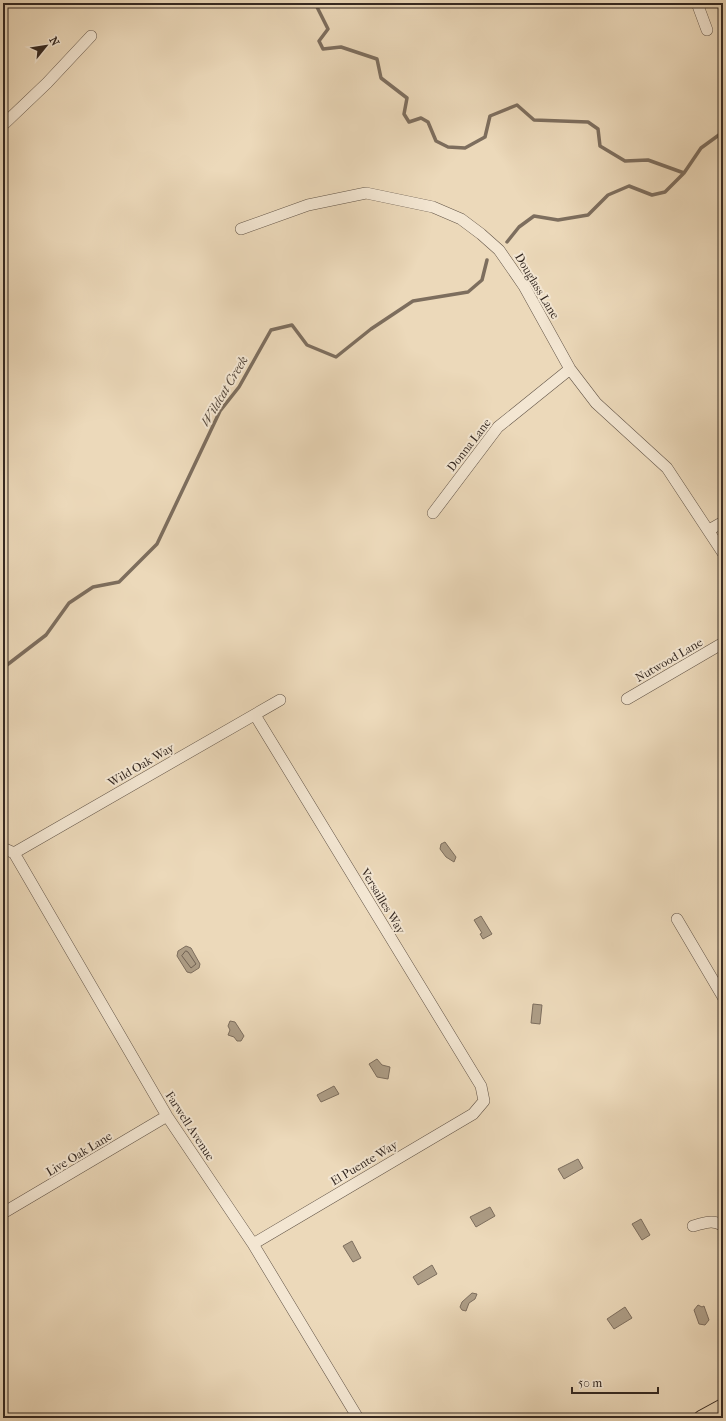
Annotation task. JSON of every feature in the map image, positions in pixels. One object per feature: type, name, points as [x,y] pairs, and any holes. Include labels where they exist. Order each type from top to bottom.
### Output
[{"type":"main road","points":[[701,1418],[723,1406]]},
{"type":"street","points":[[698,3],[707,30]]},
{"type":"street","points":[[3,125],[47,83],[91,36]]},
{"type":"street","name":"Douglass Lane","points":[[241,229],[308,205],[366,193],[434,206],[461,219],[499,250],[524,286],[570,369],[596,403],[667,468],[723,553]]},
{"type":"street","name":"Donna Lane","points":[[433,513],[498,427],[570,369]]},
{"type":"street","points":[[709,530],[723,522]]},
{"type":"street","name":"Nutwood Lane","points":[[627,699],[723,643]]},
{"type":"street","name":"Wild Oak Way","points":[[14,853],[280,700]]},
{"type":"street","name":"Versailles Way","points":[[255,715],[481,1086],[484,1101]]},
{"type":"street","points":[[3,848],[14,853]]},
{"type":"street","name":"Farwell Avenue","points":[[14,853],[167,1116],[253,1244],[358,1418]]},
{"type":"street","points":[[677,919],[723,998]]},
{"type":"street","name":"El Puente Way","points":[[253,1244],[473,1114],[484,1101]]},
{"type":"street","name":"Live Oak Lane","points":[[3,1213],[167,1116]]},
{"type":"street","points":[[693,1226],[707,1222],[719,1223],[723,1226]]},
{"type":"water","points":[[445,842],[456,857],[454,862],[446,857],[440,849],[441,844]]},
{"type":"water","points":[[481,916],[492,934],[483,939],[480,934],[482,933],[474,920]]},
{"type":"water","points":[[186,946],[191,948],[200,964],[199,968],[191,973],[187,972],[177,956],[178,951]]},
{"type":"water","points":[[533,1004],[542,1005],[540,1024],[531,1023]]},
{"type":"water","points":[[230,1021],[235,1022],[244,1036],[241,1041],[237,1041],[234,1037],[228,1035],[230,1030],[228,1026]]},
{"type":"water","points":[[377,1059],[382,1065],[390,1067],[388,1079],[377,1077],[369,1064]]},
{"type":"water","points":[[334,1086],[339,1094],[321,1102],[317,1095]]},
{"type":"water","points":[[578,1159],[583,1168],[564,1179],[558,1169]]},
{"type":"water","points":[[490,1207],[495,1216],[476,1227],[470,1217]]},
{"type":"water","points":[[641,1219],[650,1235],[642,1240],[632,1224]]},
{"type":"water","points":[[352,1241],[361,1258],[353,1262],[343,1246]]},
{"type":"water","points":[[432,1265],[437,1274],[418,1285],[413,1277]]},
{"type":"water","points":[[472,1293],[477,1294],[475,1299],[469,1303],[466,1311],[462,1310],[460,1307],[462,1302]]},
{"type":"water","points":[[698,1305],[702,1307],[704,1306],[709,1320],[705,1325],[699,1324],[694,1310]]},
{"type":"water","points":[[625,1307],[632,1318],[614,1329],[607,1319]]},
{"type":"waterway","points":[[315,3],[328,29],[319,41],[323,49],[341,47],[377,59],[381,78],[407,98],[404,114],[409,122],[421,118],[428,122],[436,141],[448,147],[465,148],[485,137],[490,116],[517,105],[534,120],[588,122],[598,129],[600,146],[625,161],[648,160],[684,173]]},
{"type":"waterway","name":"Wildcat Creek","points":[[507,242],[519,227],[534,216],[558,220],[588,215],[608,195],[629,186],[652,195],[665,192],[684,173],[701,148],[723,132]]},
{"type":"waterway","name":"Wildcat Creek","points":[[3,668],[46,635],[69,603],[93,587],[119,582],[157,544],[220,411],[239,387],[271,330],[292,325],[307,345],[336,357],[371,329],[413,301],[468,292],[482,280],[487,260]]}]
